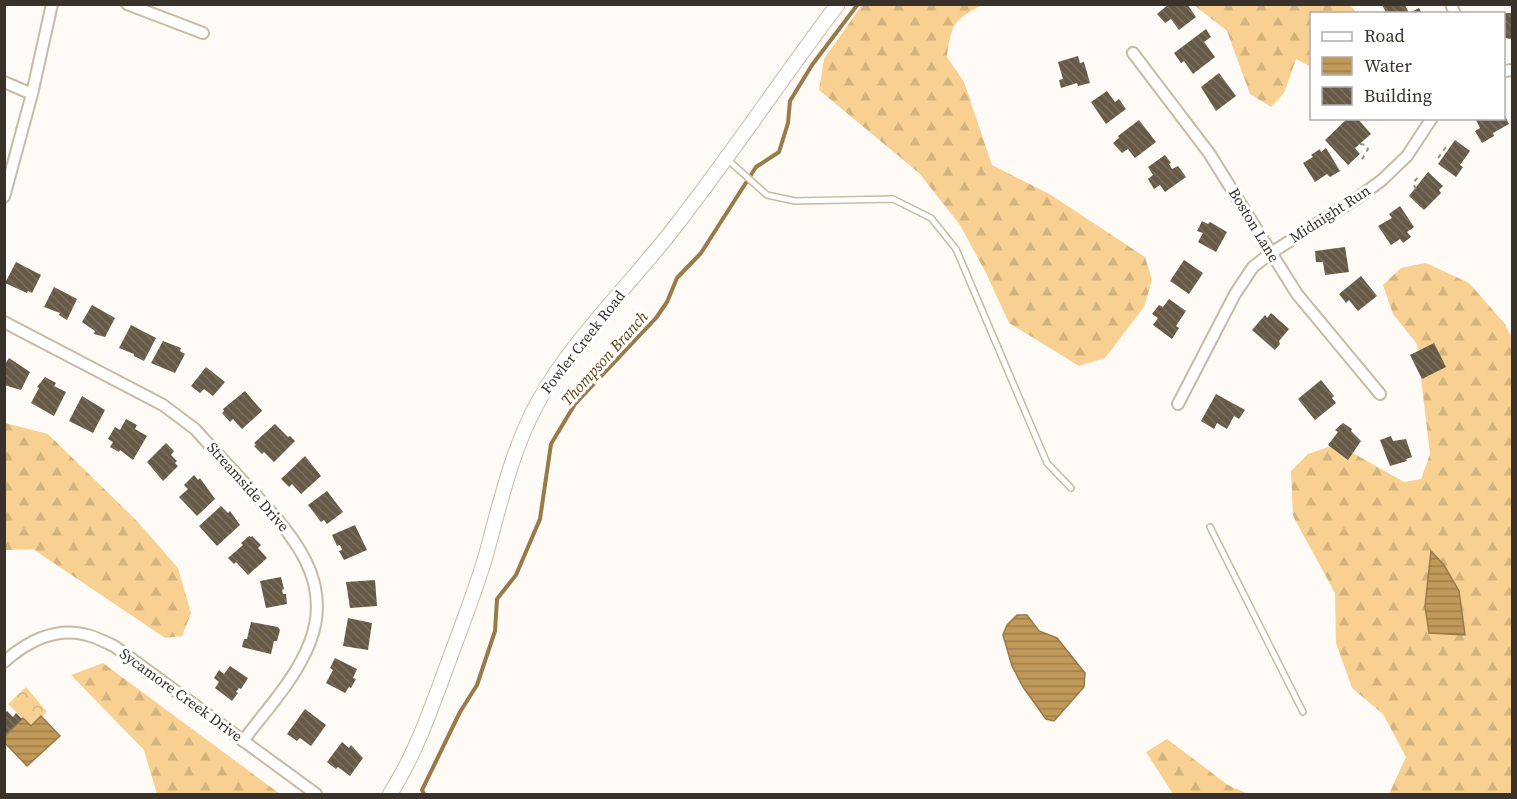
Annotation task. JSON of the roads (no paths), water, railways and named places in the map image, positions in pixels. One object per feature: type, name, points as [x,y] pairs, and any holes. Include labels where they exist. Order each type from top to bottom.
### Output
[{"type":"main road","name":"Fowler Creek Road","points":[[390,795],[404,772],[432,706],[485,557],[521,436],[538,402],[573,351],[673,230],[838,4]]},
{"type":"street","points":[[4,197],[32,94],[52,4]]},
{"type":"street","points":[[127,4],[203,33]]},
{"type":"street","name":"Boston Lane","points":[[1133,53],[1209,153],[1297,294],[1380,394]]},
{"type":"street","points":[[4,82],[32,94]]},
{"type":"street","name":"Midnight Run","points":[[1178,404],[1244,277],[1271,252],[1382,180],[1407,156],[1431,120]]},
{"type":"street","name":"Streamside Drive","points":[[4,322],[179,415],[195,429],[275,516],[299,548],[312,576],[314,586],[316,615],[311,641],[294,672],[243,741]]},
{"type":"street","name":"Sycamore Creek Drive","points":[[4,662],[29,643],[44,636],[85,634],[114,646],[316,795]]},
{"type":"lane","points":[[726,158],[767,195],[795,201],[893,199],[931,218],[956,249],[1047,464],[1071,488]]},
{"type":"lane","points":[[1210,527],[1304,712]]},
{"type":"water","points":[[1431,551],[1444,565],[1459,591],[1465,635],[1429,633],[1425,606]]},
{"type":"water","points":[[1017,615],[1027,615],[1039,631],[1057,638],[1085,673],[1084,687],[1054,721],[1046,719],[1023,687],[1012,666],[1003,635],[1007,625]]},
{"type":"water","points":[[41,716],[60,736],[27,766],[5,743],[5,736],[23,718],[31,726]]},
{"type":"waterway","name":"Thompson Branch","points":[[424,794],[422,790],[460,712],[477,685],[495,631],[497,599],[516,575],[540,519],[551,444],[575,404],[656,318],[667,302],[677,278],[701,253],[756,167],[779,152],[788,123],[790,101],[812,65],[858,4]]}]
